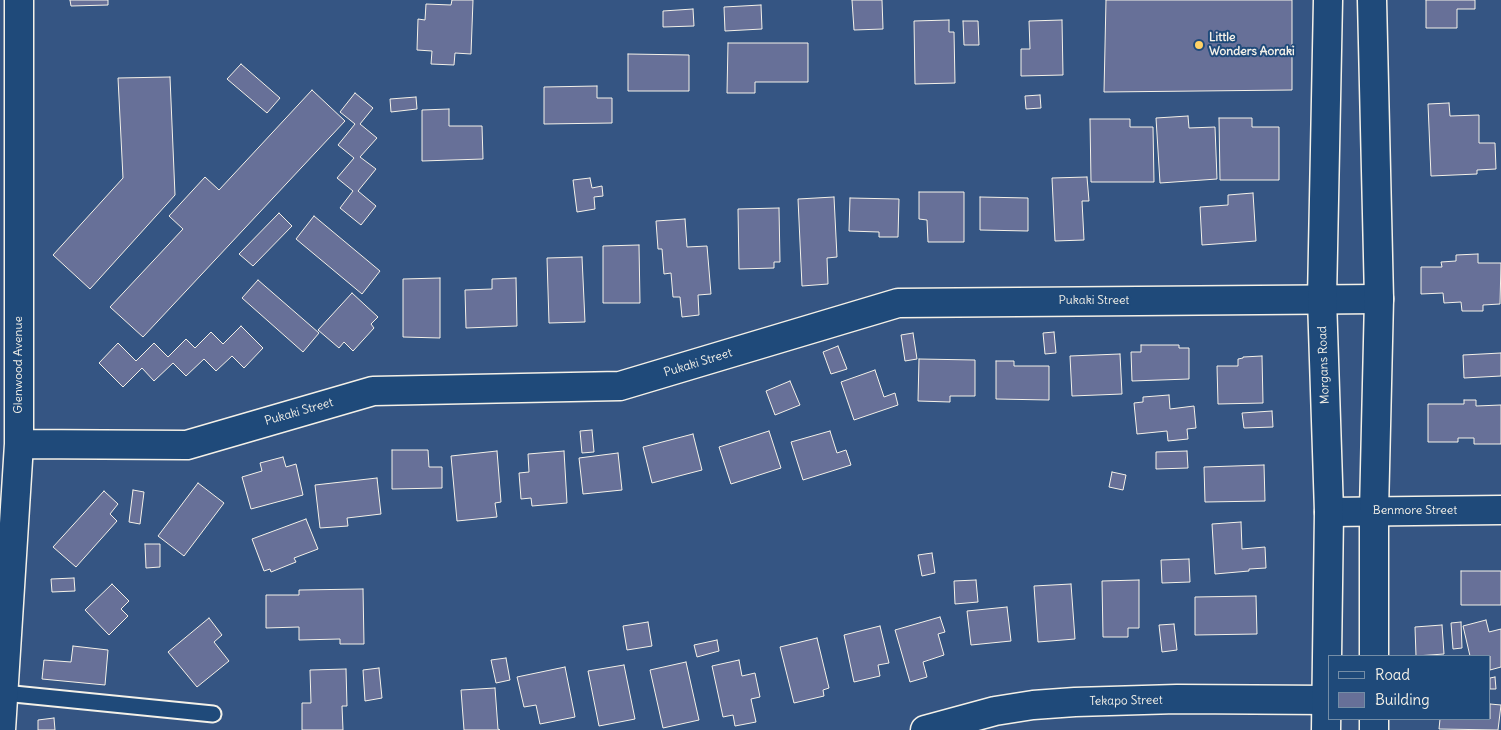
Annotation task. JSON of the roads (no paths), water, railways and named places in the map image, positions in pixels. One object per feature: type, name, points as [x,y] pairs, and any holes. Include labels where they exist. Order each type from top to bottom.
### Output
[{"type":"street","name":"Glenwood Avenue","points":[[1,730],[19,444],[19,0]]},
{"type":"street","name":"Morgans Road","points":[[1328,0],[1322,299],[1329,512],[1328,655]]},
{"type":"street","points":[[1372,0],[1379,299],[1374,512],[1374,655]]},
{"type":"street","name":"Pukaki Street","points":[[19,444],[187,445],[373,391],[620,386],[898,302],[1379,299]]},
{"type":"street","name":"Benmore Street","points":[[1329,512],[1501,510]]},
{"type":"street","name":"Tekapo Street","points":[[925,730],[995,711],[1033,705],[1075,702],[1177,700],[1328,700]]},
{"type":"street","name":"Morgans Road","points":[[1326,730],[1328,700]]},
{"type":"lane","points":[[4,693],[212,714]]},
{"type":"place","name":"Little Wonders Aoraki","points":[[1199,45]]}]
